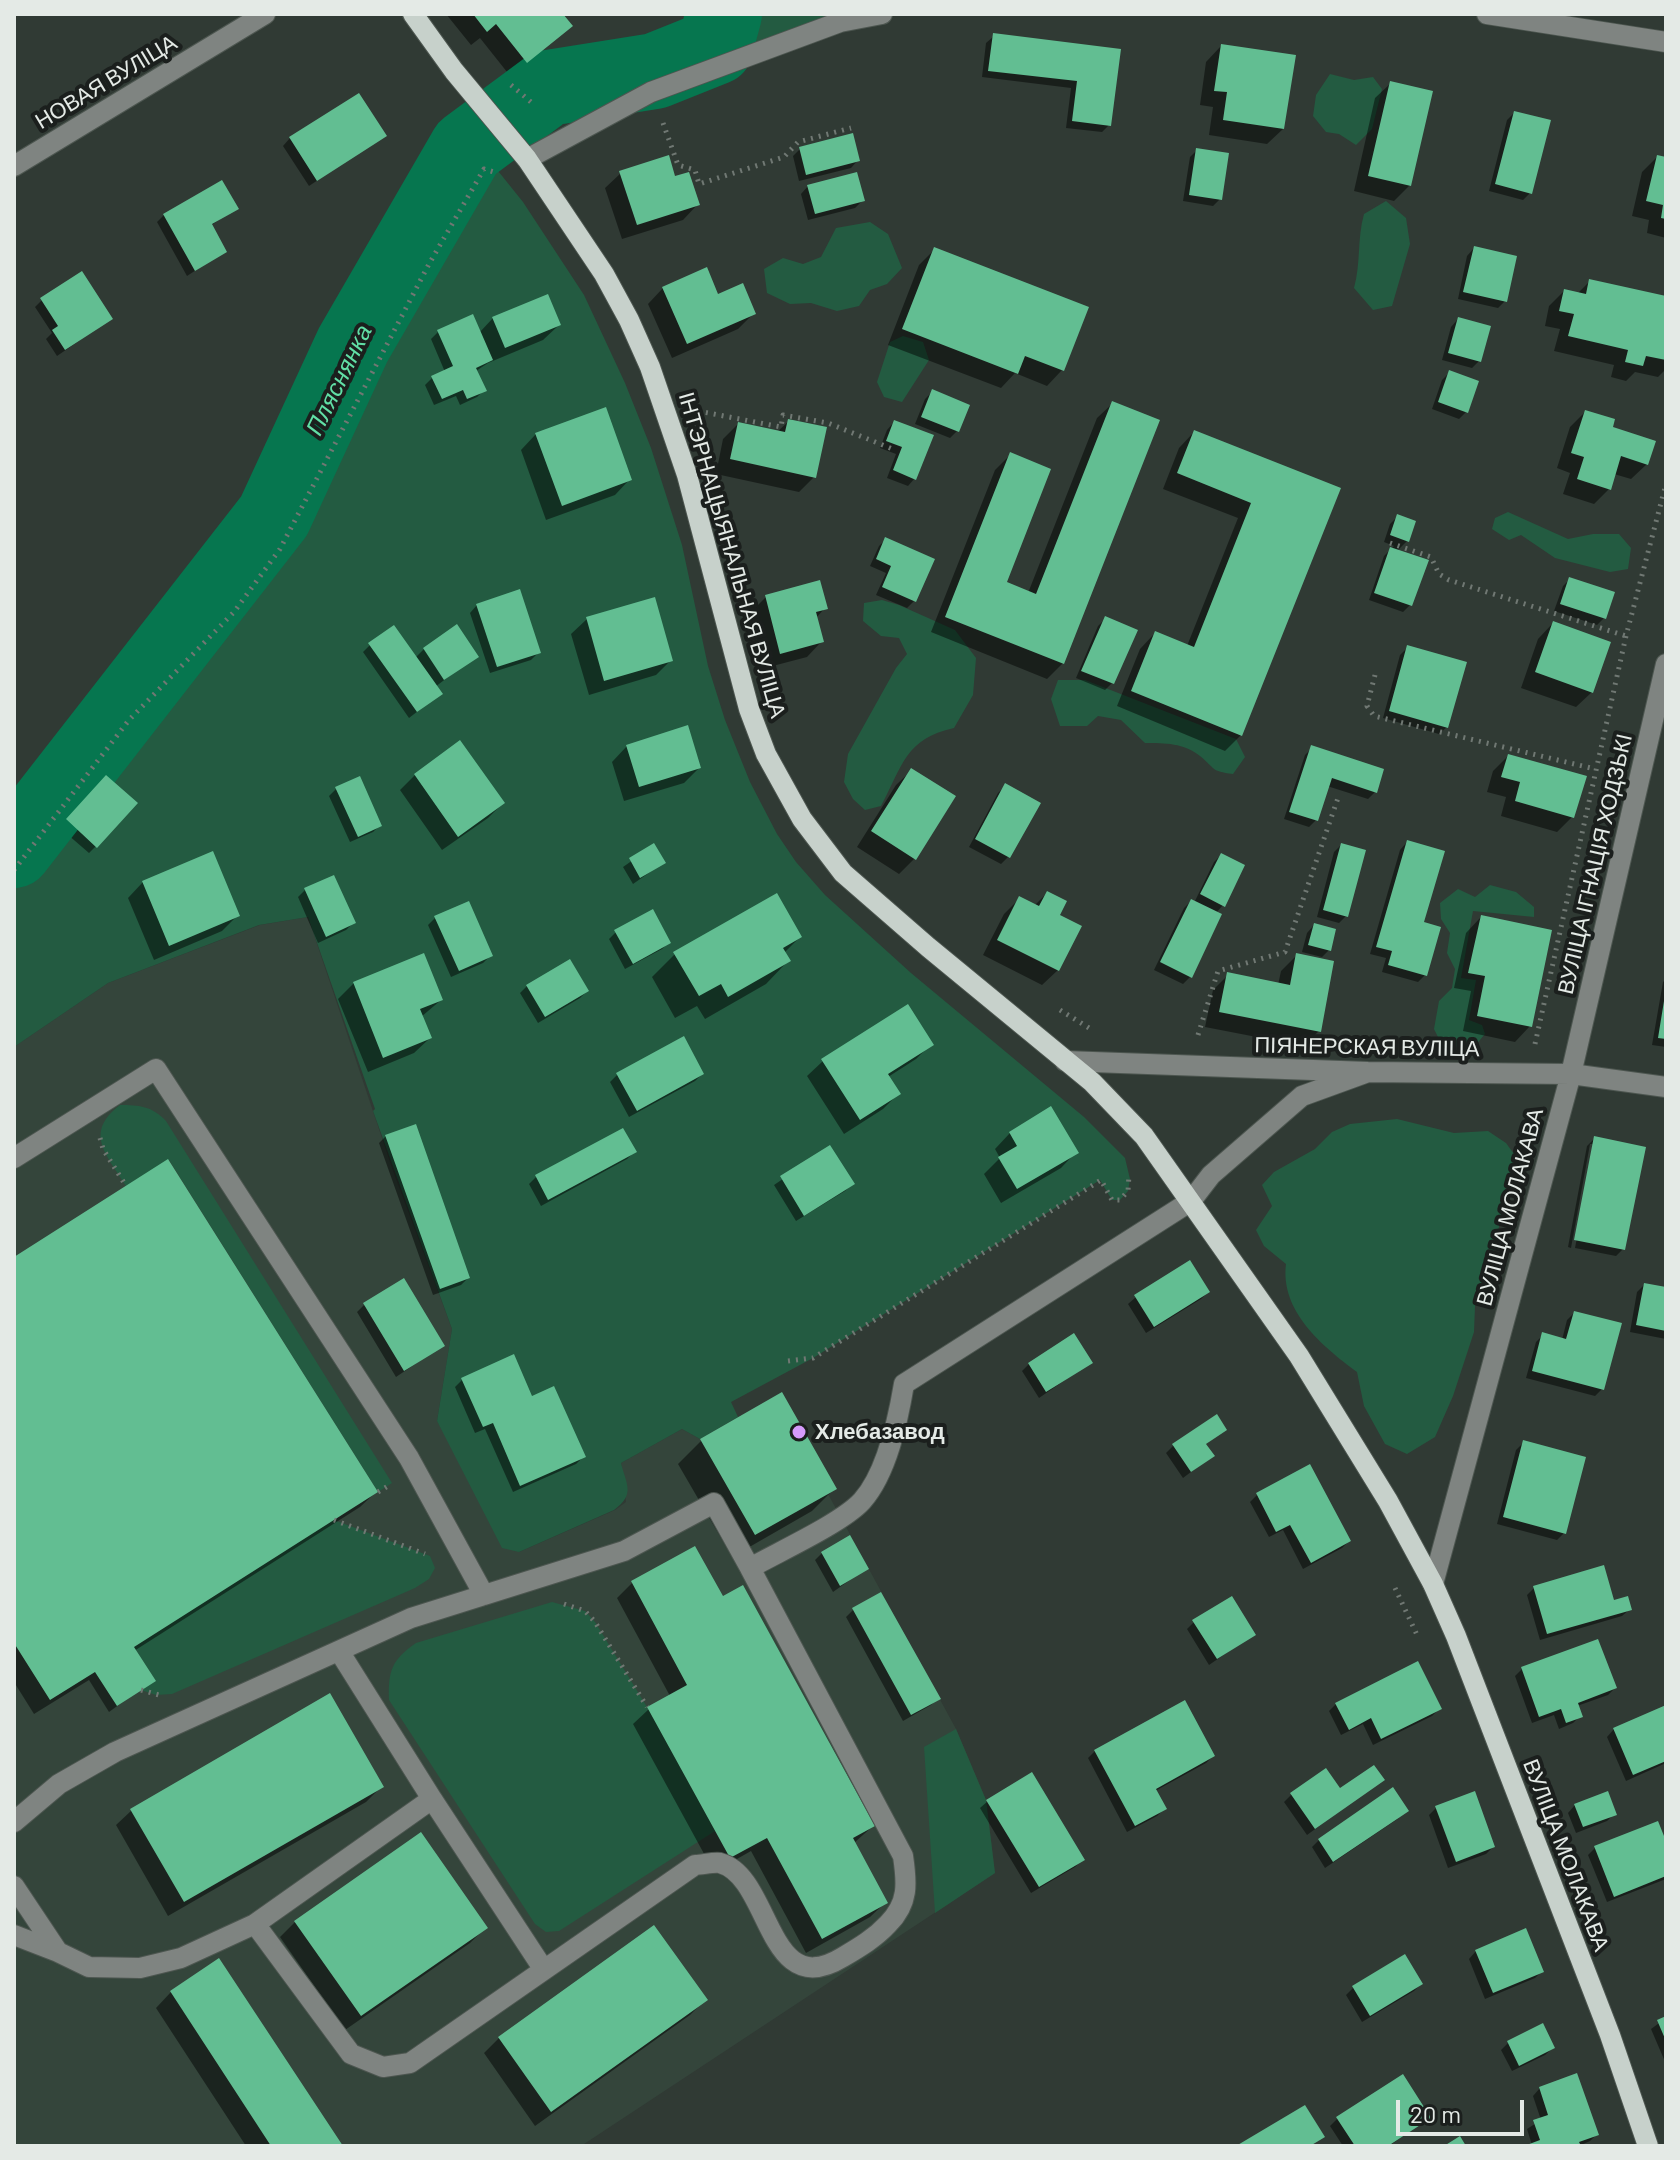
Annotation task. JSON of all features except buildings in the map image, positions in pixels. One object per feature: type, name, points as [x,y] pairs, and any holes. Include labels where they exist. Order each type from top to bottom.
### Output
[{"type":"main road","name":"ІНТЭРНАЦЫЯНАЛЬНАЯ ВУЛІЦА","points":[[413,14],[454,71],[523,154],[604,274],[650,367],[687,475],[749,709],[766,754],[802,819],[843,873],[1092,1082],[1130,1119],[1191,1201]]},
{"type":"main road","name":"ВУЛІЦА МОЛАКАВА","points":[[1191,1201],[1299,1356],[1388,1501],[1433,1584],[1456,1636],[1610,2035],[1648,2146]]},
{"type":"street","name":"НОВАЯ ВУЛІЦА","points":[[14,166],[265,14]]},
{"type":"street","points":[[523,154],[651,92],[840,22],[882,14]]},
{"type":"street","points":[[1487,14],[1666,42]]},
{"type":"street","name":"ВУЛІЦА ІГНАЦІЯ ХОДЗЬКІ","points":[[1571,1074],[1666,664]]},
{"type":"street","name":"ПІЯНЕРСКАЯ ВУЛІЦА","points":[[1065,1061],[1368,1072],[1571,1074],[1666,1087]]},
{"type":"street","points":[[14,1158],[156,1069],[409,1458],[484,1595]]},
{"type":"street","points":[[750,1568],[841,1517],[862,1500],[884,1463],[897,1422],[904,1384],[1191,1201],[1211,1175],[1302,1096],[1368,1072]]},
{"type":"street","name":"ВУЛІЦА МОЛАКАВА","points":[[1433,1584],[1571,1074]]},
{"type":"street","points":[[14,1822],[59,1784],[115,1752],[411,1618],[624,1551],[714,1503],[903,1856],[907,1888],[896,1916],[874,1938],[826,1968],[804,1968],[786,1955],[738,1873],[718,1863],[695,1865],[410,2063],[383,2067],[351,2054],[255,1924]]},
{"type":"street","points":[[339,1651],[544,1970]]},
{"type":"street","points":[[14,1935],[89,1967],[140,1968],[181,1958],[255,1924],[432,1799]]},
{"type":"street","points":[[14,1886],[58,1952]]},
{"type":"path","points":[[651,92],[678,165],[695,170],[699,184],[784,157],[798,142],[851,128]]},
{"type":"path","points":[[14,870],[129,720],[234,612],[280,549],[429,264],[484,169],[504,175]]},
{"type":"path","points":[[698,422],[693,410],[781,427],[783,415],[828,423],[895,450]]},
{"type":"path","points":[[1527,1054],[1534,1047],[1541,1027],[1595,769],[1666,484]]},
{"type":"path","points":[[1390,543],[1431,557],[1439,574],[1449,580],[1626,636]]},
{"type":"path","points":[[1375,675],[1367,706],[1374,716],[1595,769]]},
{"type":"path","points":[[1194,1048],[1218,971],[1285,952],[1339,795]]},
{"type":"path","points":[[1050,1005],[1094,1030]]},
{"type":"path","points":[[788,1361],[813,1358],[1101,1180],[1112,1200],[1120,1200],[1128,1191],[1128,1169]]},
{"type":"path","points":[[334,1520],[430,1556]]},
{"type":"path","points":[[1389,1575],[1420,1641]]},
{"type":"path","points":[[552,1602],[585,1611],[595,1622],[647,1707]]},
{"type":"path","points":[[141,1690],[156,1695],[172,1694]]},
{"type":"shaded area","points":[[308,917],[393,1171],[452,1329],[437,1421],[519,1552],[615,1510],[626,1502],[621,1463],[682,1429],[700,1439],[755,1535],[828,1494],[956,1729],[986,1800],[995,1873],[581,2146],[14,2146],[14,1047],[108,983],[260,925]]},
{"type":"green space","points":[[724,14],[833,14],[569,120],[545,120],[527,103],[548,88],[655,71],[715,47]]},
{"type":"green space","points":[[1330,74],[1354,80],[1373,77],[1382,89],[1372,129],[1356,145],[1339,134],[1326,132],[1313,116],[1316,95]]},
{"type":"green space","points":[[474,141],[523,202],[584,295],[625,383],[651,448],[682,545],[708,666],[725,720],[750,782],[777,834],[825,895],[911,973],[1084,1117],[1125,1158],[1130,1179],[1128,1191],[1120,1200],[1112,1200],[1100,1180],[813,1358],[731,1402],[738,1417],[700,1439],[682,1429],[621,1463],[628,1488],[621,1504],[614,1510],[519,1552],[502,1548],[437,1421],[452,1329],[373,1111],[375,1109],[308,917],[259,925],[108,983],[14,1047],[14,850],[274,516],[353,345],[467,148]]},
{"type":"green space","points":[[1386,201],[1406,218],[1410,244],[1392,306],[1373,310],[1354,288],[1360,233],[1364,214]]},
{"type":"green space","points":[[870,222],[888,234],[902,268],[887,284],[870,290],[859,306],[837,311],[811,303],[790,304],[767,293],[764,269],[783,258],[803,264],[821,257],[836,228]]},
{"type":"green space","points":[[903,336],[923,342],[929,360],[902,402],[884,397],[877,382],[890,342]]},
{"type":"green space","points":[[1508,512],[1568,539],[1593,534],[1619,534],[1631,548],[1628,569],[1610,572],[1555,558],[1521,535],[1509,540],[1492,529],[1495,518]]},
{"type":"green space","points":[[882,600],[955,630],[976,658],[973,695],[954,728],[925,739],[915,747],[901,766],[881,806],[865,810],[853,799],[844,782],[848,754],[907,654],[899,638],[881,636],[863,621],[864,603]]},
{"type":"green space","points":[[1058,680],[1085,680],[1236,739],[1245,757],[1233,774],[1220,772],[1187,748],[1145,743],[1121,720],[1098,716],[1087,726],[1060,726],[1051,699]]},
{"type":"green space","points":[[1490,885],[1516,892],[1534,907],[1534,917],[1473,911],[1461,978],[1476,980],[1469,1020],[1482,1025],[1485,1034],[1474,1047],[1443,1047],[1434,1029],[1439,1001],[1452,988],[1455,969],[1447,953],[1450,933],[1441,919],[1440,903],[1458,889],[1475,897]]},
{"type":"green space","points":[[120,1105],[145,1107],[166,1121],[392,1483],[378,1492],[169,1160],[126,1186],[106,1154],[101,1135],[109,1115]]},
{"type":"green space","points":[[1397,1119],[1454,1133],[1488,1131],[1506,1143],[1519,1161],[1513,1185],[1504,1203],[1494,1250],[1492,1280],[1475,1306],[1474,1332],[1453,1396],[1435,1437],[1407,1454],[1385,1444],[1364,1406],[1357,1372],[1330,1351],[1306,1326],[1290,1297],[1286,1264],[1264,1246],[1256,1230],[1272,1206],[1262,1185],[1274,1172],[1315,1149],[1332,1132],[1350,1124]]},
{"type":"green space","points":[[334,1520],[430,1556],[435,1568],[429,1579],[415,1588],[172,1694],[156,1695],[141,1690],[155,1680],[134,1647]]},
{"type":"green space","points":[[552,1602],[585,1611],[595,1622],[647,1707],[715,1831],[559,1931],[546,1932],[535,1924],[389,1700],[389,1690],[393,1667],[416,1643]]},
{"type":"green space","points":[[956,1729],[986,1800],[995,1873],[935,1913],[924,1747]]},
{"type":"waterway","name":"Пляснянка","points":[[14,850],[274,516],[353,345],[467,148],[548,88],[655,71],[715,47],[724,14]]},
{"type":"place","name":"Хлебазавод","points":[[799,1432]]}]
